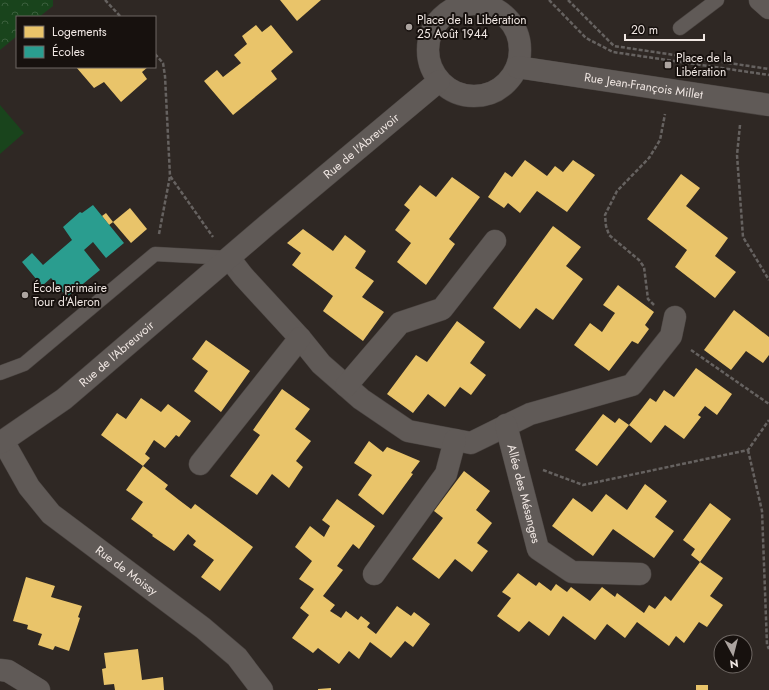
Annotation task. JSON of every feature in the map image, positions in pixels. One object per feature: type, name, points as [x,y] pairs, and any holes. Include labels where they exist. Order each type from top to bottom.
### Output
[{"type":"street","points":[[760,0],[769,8]]},
{"type":"street","points":[[460,3],[490,6],[503,14],[513,25],[519,38],[520,52],[517,67],[509,81],[497,90],[482,96],[466,96],[459,94],[451,91],[439,81],[431,68],[428,53],[429,38],[436,24],[460,3]]},
{"type":"street","name":"Rue Jean-François Millet","points":[[517,67],[769,105]]},
{"type":"street","name":"Rue de l'Abreuvoir","points":[[2,442],[64,399],[439,81]]},
{"type":"street","points":[[346,386],[400,323],[442,309],[495,241]]},
{"type":"street","points":[[229,258],[243,276],[300,338],[321,364],[361,399],[408,431],[471,443],[530,414],[632,384],[673,326]]},
{"type":"street","points":[[200,464],[300,338]]},
{"type":"street","name":"Allée des Mésanges","points":[[506,425],[538,549],[572,572],[640,574]]},
{"type":"street","points":[[374,574],[446,474],[455,440]]},
{"type":"street","name":"Rue de Moissy","points":[[2,442],[29,487],[51,514],[203,628],[237,657],[262,690]]},
{"type":"street","points":[[0,670],[8,672],[39,690]]},
{"type":"lane","points":[[680,28],[717,0]]},
{"type":"lane","points":[[0,373],[24,364],[155,254],[229,258]]},
{"type":"path","points":[[105,0],[120,16]]},
{"type":"path","points":[[549,0],[586,38],[613,52],[769,75]]},
{"type":"path","points":[[568,0],[614,46],[769,69]]},
{"type":"path","points":[[155,254],[170,176],[165,76],[163,63],[156,55]]},
{"type":"path","points":[[669,90],[660,140],[649,158],[617,191],[605,215],[606,226],[609,235],[639,260],[644,267],[648,299],[673,326],[769,404]]},
{"type":"path","points":[[742,101],[737,155],[743,237],[769,280]]},
{"type":"path","points":[[170,176],[229,258]]},
{"type":"path","points":[[539,469],[583,485],[748,450],[769,420]]},
{"type":"path","points":[[748,450],[762,511],[767,645],[769,649]]},
{"type":"green space","points":[[0,0],[53,0],[53,6],[40,16],[16,16],[16,37],[0,50]]},
{"type":"green space","points":[[0,105],[24,133],[0,154]]},
{"type":"building: Logements","points":[[280,0],[321,0],[297,21]]},
{"type":"building: Logements","points":[[256,25],[262,32],[271,25],[293,52],[271,71],[277,79],[233,115],[204,81],[217,70],[223,77],[241,63],[234,55],[247,44],[242,36]]},
{"type":"building: Logements","points":[[77,68],[147,68],[142,72],[147,79],[121,102],[104,82],[94,88]]},
{"type":"building: Logements","points":[[525,160],[547,176],[555,166],[563,172],[573,160],[595,175],[567,212],[537,191],[520,213],[508,203],[504,208],[488,197],[505,172],[512,177]]},
{"type":"building: Logements","points":[[681,174],[700,188],[686,206],[728,238],[715,256],[736,272],[715,298],[675,267],[687,250],[647,219]]},
{"type":"building: Logements","points":[[452,177],[480,197],[449,239],[455,244],[426,285],[397,262],[411,243],[395,230],[410,210],[404,205],[420,185],[436,197]]},
{"type":"building: Logements","points":[[130,208],[147,229],[131,243],[113,222]]},
{"type":"building: Logements","points":[[106,213],[113,222],[109,225],[102,216]]},
{"type":"building: Logements","points":[[553,226],[581,247],[566,266],[583,279],[553,320],[536,308],[520,329],[493,308]]},
{"type":"building: Logements","points":[[303,229],[333,251],[345,235],[366,251],[355,268],[374,281],[362,297],[384,312],[363,341],[323,311],[333,296],[292,265],[301,253],[287,243]]},
{"type":"building: Logements","points":[[618,285],[654,312],[645,325],[649,329],[638,344],[632,341],[609,371],[574,345],[590,323],[602,332],[615,313],[603,305]]},
{"type":"building: Logements","points":[[734,310],[769,337],[769,355],[763,363],[746,351],[731,370],[704,350]]},
{"type":"building: Logements","points":[[457,321],[485,342],[470,363],[486,375],[471,395],[460,387],[445,407],[428,394],[413,413],[387,394],[416,355],[427,362]]},
{"type":"building: Logements","points":[[206,340],[250,371],[221,412],[194,391],[208,371],[192,359]]},
{"type":"building: Logements","points":[[696,368],[732,394],[717,415],[705,406],[698,415],[701,417],[684,439],[665,425],[651,443],[629,425],[650,398],[656,402],[664,390],[674,397]]},
{"type":"building: Logements","points":[[282,389],[310,409],[295,429],[311,441],[296,461],[303,467],[289,488],[272,474],[257,495],[230,476],[260,435],[253,430]]},
{"type":"building: Logements","points":[[141,398],[161,412],[168,404],[191,421],[179,437],[176,435],[165,448],[154,440],[145,454],[150,458],[143,466],[101,435],[117,413],[126,419]]},
{"type":"building: Logements","points":[[603,414],[615,423],[619,418],[629,425],[597,466],[575,450]]},
{"type":"building: Logements","points":[[369,441],[383,452],[387,447],[420,461],[411,473],[413,474],[383,515],[358,495],[372,475],[354,463]]},
{"type":"building: Logements","points":[[143,466],[168,485],[165,489],[191,509],[195,504],[253,547],[220,591],[201,577],[214,560],[193,545],[196,541],[188,534],[174,551],[131,519],[143,502],[126,490]]},
{"type":"building: Logements","points":[[464,471],[490,491],[476,510],[492,523],[477,543],[488,551],[472,572],[455,559],[439,579],[412,559],[443,518],[434,511]]},
{"type":"building: Logements","points":[[645,484],[667,501],[655,517],[674,531],[654,558],[613,529],[593,556],[552,526],[573,498],[592,512],[606,494],[627,510]]},
{"type":"building: Logements","points":[[337,499],[375,526],[359,549],[353,544],[337,566],[343,570],[323,596],[335,605],[330,611],[341,618],[346,611],[358,620],[361,616],[370,623],[367,627],[376,634],[397,606],[411,616],[414,612],[430,624],[413,647],[405,641],[391,658],[370,642],[359,659],[349,651],[339,664],[318,648],[313,653],[292,638],[309,615],[300,608],[314,589],[299,579],[312,561],[295,547],[310,526],[324,537],[330,526],[322,520]]},
{"type":"building: Logements","points":[[710,503],[731,519],[700,562],[691,555],[695,549],[683,540]]},
{"type":"building: Logements","points":[[700,562],[723,578],[710,596],[723,605],[707,627],[699,622],[684,643],[676,636],[669,646],[637,622],[625,638],[607,624],[595,640],[563,616],[549,636],[529,621],[519,632],[497,616],[511,598],[502,592],[518,573],[536,586],[539,582],[551,591],[556,584],[567,592],[571,587],[590,601],[602,587],[615,597],[617,593],[644,613],[649,605],[655,609],[665,596],[671,601]]},
{"type":"building: Logements","points":[[26,577],[55,586],[51,597],[82,606],[78,617],[80,618],[69,651],[55,646],[53,650],[38,645],[42,634],[27,629],[28,625],[13,621]]},
{"type":"building: Logements","points":[[138,649],[142,680],[163,677],[164,690],[115,690],[114,684],[104,685],[102,669],[106,668],[104,653]]},
{"type":"building: Logements","points":[[696,685],[708,685],[708,690],[696,690]]},
{"type":"building: Logements","points":[[331,688],[331,690],[318,690],[318,689]]},
{"type":"building: Écoles","points":[[93,205],[124,243],[106,258],[93,242],[84,250],[100,270],[67,297],[51,278],[42,286],[22,262],[32,253],[43,265],[72,240],[63,227],[80,212],[82,213]]},
{"type":"place","name":"Place de la Libération 25 Août 1944","points":[[409,27]]},
{"type":"place","name":"Place de la Libération","points":[[668,65]]},
{"type":"place","name":"École primaire Tour d'Aleron","points":[[25,295]]}]
